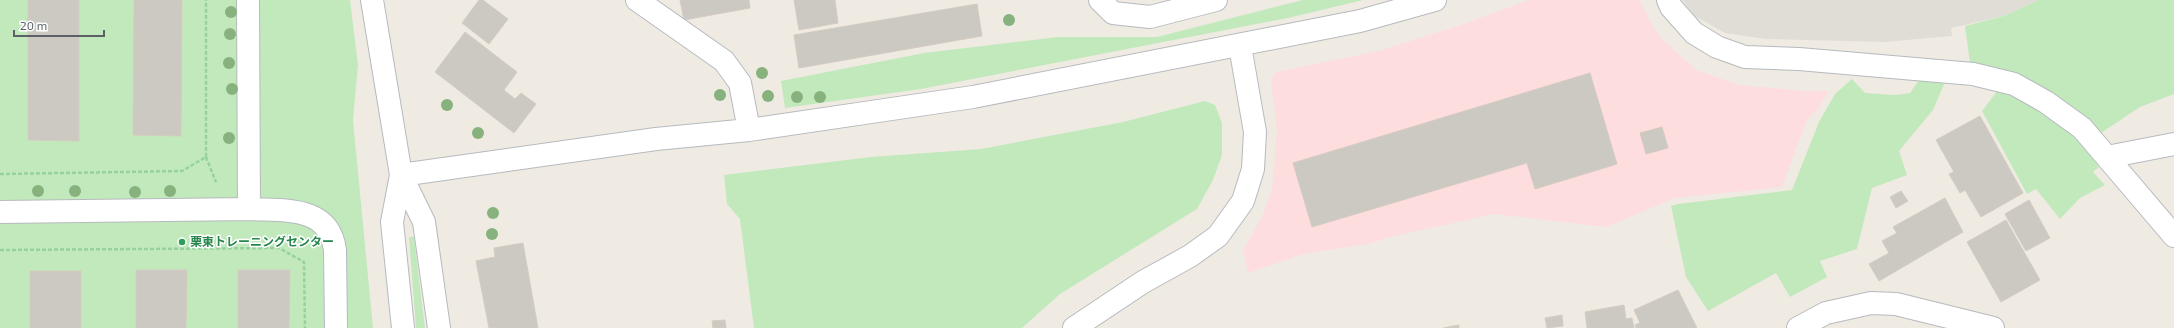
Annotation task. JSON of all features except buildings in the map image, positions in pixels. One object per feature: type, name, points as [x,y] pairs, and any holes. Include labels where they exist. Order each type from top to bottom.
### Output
[{"type":"street","points":[[248,0],[249,209]]},
{"type":"street","points":[[372,0],[401,175],[424,222],[439,328]]},
{"type":"street","points":[[637,0],[724,61],[740,83],[749,130]]},
{"type":"street","points":[[1100,0],[1113,13],[1150,17],[1216,0]]},
{"type":"street","points":[[401,175],[656,139],[749,130],[974,97],[1240,46],[1360,21],[1435,0]]},
{"type":"street","points":[[1668,0],[1694,34],[1717,47],[1745,57],[1799,59],[1973,74],[2014,84],[2046,102],[2082,128],[2174,236]]},
{"type":"street","points":[[1074,328],[1143,282],[1190,256],[1218,236],[1243,201],[1253,169],[1255,132],[1240,46]]},
{"type":"street","points":[[2107,157],[2174,144]]},
{"type":"street","points":[[401,175],[392,222],[403,328]]},
{"type":"street","points":[[0,212],[249,209],[302,213],[316,218],[325,224],[334,242],[336,328]]},
{"type":"street","points":[[1798,328],[1826,313],[1871,302],[1896,304],[1993,328]]},
{"type":"path","points":[[0,174],[182,171],[206,157],[206,0]]},
{"type":"path","points":[[0,250],[279,248],[304,262],[305,328]]},
{"type":"shaded area","points":[[1529,0],[1640,0],[1651,24],[1661,38],[1696,70],[1740,85],[1803,91],[1828,91],[1819,108],[1807,120],[1782,187],[1675,198],[1606,227],[1494,214],[1390,237],[1369,244],[1303,254],[1248,273],[1243,251],[1263,214],[1272,190],[1277,130],[1271,80],[1276,72],[1379,51],[1464,24]]},
{"type":"shaded area","points":[[1682,0],[2038,0],[2004,16],[1951,28],[1952,36],[1884,42],[1766,39],[1725,33],[1695,16]]},
{"type":"green space","name":"栗東トレーニングセンター","points":[[0,0],[350,0],[358,65],[353,120],[373,328],[0,328]]},
{"type":"green space","points":[[1303,0],[1363,0],[1288,18],[921,89],[785,108],[781,81],[924,53],[1058,37],[1157,37]]},
{"type":"green space","points":[[2038,0],[2174,0],[2174,94],[2140,107],[2101,133],[2072,110],[1970,63],[1965,26],[2004,16]]},
{"type":"green space","points":[[1852,79],[1865,93],[1895,95],[1910,93],[1919,80],[1945,82],[1933,110],[1899,151],[1907,175],[1872,188],[1857,249],[1820,261],[1827,277],[1790,297],[1776,273],[1708,311],[1686,277],[1671,206],[1792,190],[1819,122],[1835,94]]},
{"type":"green space","points":[[1998,90],[2014,95],[2042,110],[2067,130],[2079,142],[2099,167],[2093,172],[2105,185],[2080,198],[2060,219],[2036,189],[2027,194],[1982,111]]},
{"type":"green space","points":[[1205,101],[1215,105],[1222,123],[1222,155],[1213,180],[1197,209],[1060,294],[1022,328],[754,328],[740,219],[727,204],[724,175],[871,157],[981,149],[1123,122]]},
{"type":"green space","points":[[409,237],[414,237],[425,328],[416,328]]},
{"type":"place","name":"栗東トレーニングセンター","points":[[182,242]]}]
